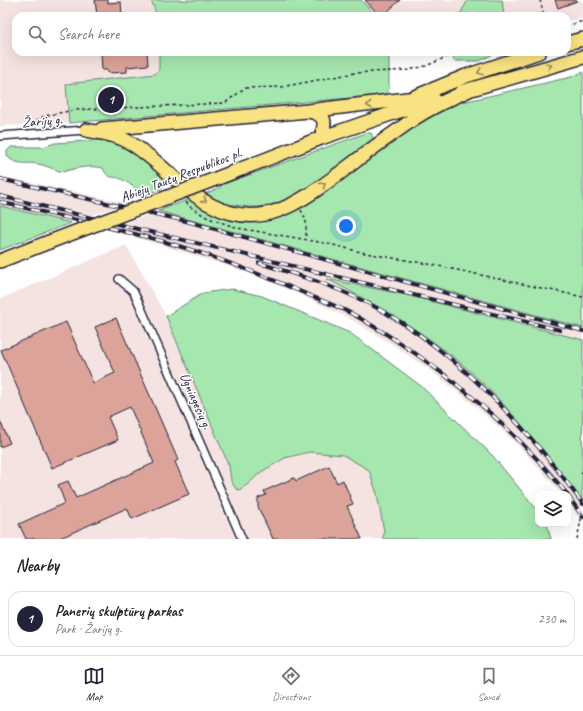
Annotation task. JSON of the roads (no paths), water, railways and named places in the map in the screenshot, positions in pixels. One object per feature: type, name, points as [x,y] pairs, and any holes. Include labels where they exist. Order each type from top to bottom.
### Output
[{"type":"highway","points":[[571,42],[583,39]]},
{"type":"highway","name":"Abiejų Tautų Respublikos pl.","points":[[373,120],[407,99],[466,76],[527,56]]},
{"type":"highway","name":"Abiejų Tautų Respublikos pl.","points":[[0,261],[321,138],[433,99],[583,57]]},
{"type":"highway","points":[[86,130],[114,136],[141,150],[199,198],[222,210],[259,215],[279,211],[297,204],[416,117],[469,90]]},
{"type":"highway","points":[[86,130],[308,111],[407,99]]},
{"type":"highway","points":[[308,111],[319,113],[323,118],[324,126],[321,138]]},
{"type":"highway","points":[[141,150],[136,137],[138,132],[146,126]]},
{"type":"street","name":"Žarijų g.","points":[[0,136],[86,130]]},
{"type":"street","name":"Ugniagesių g.","points":[[119,278],[133,291],[138,301],[242,539]]},
{"type":"railway","points":[[0,179],[186,221],[583,331]]},
{"type":"railway","points":[[0,196],[560,330]]},
{"type":"railway","points":[[0,202],[180,246],[252,271],[352,313],[416,354],[470,396],[521,443],[564,491]]},
{"type":"railway","points":[[259,263],[308,278],[340,290],[386,313],[415,331],[469,374],[494,398],[541,450],[583,504]]},
{"type":"railway","points":[[571,500],[583,517]]},
{"type":"place","name":"Panerių skulptūrų parkas","points":[[111,100]]}]
